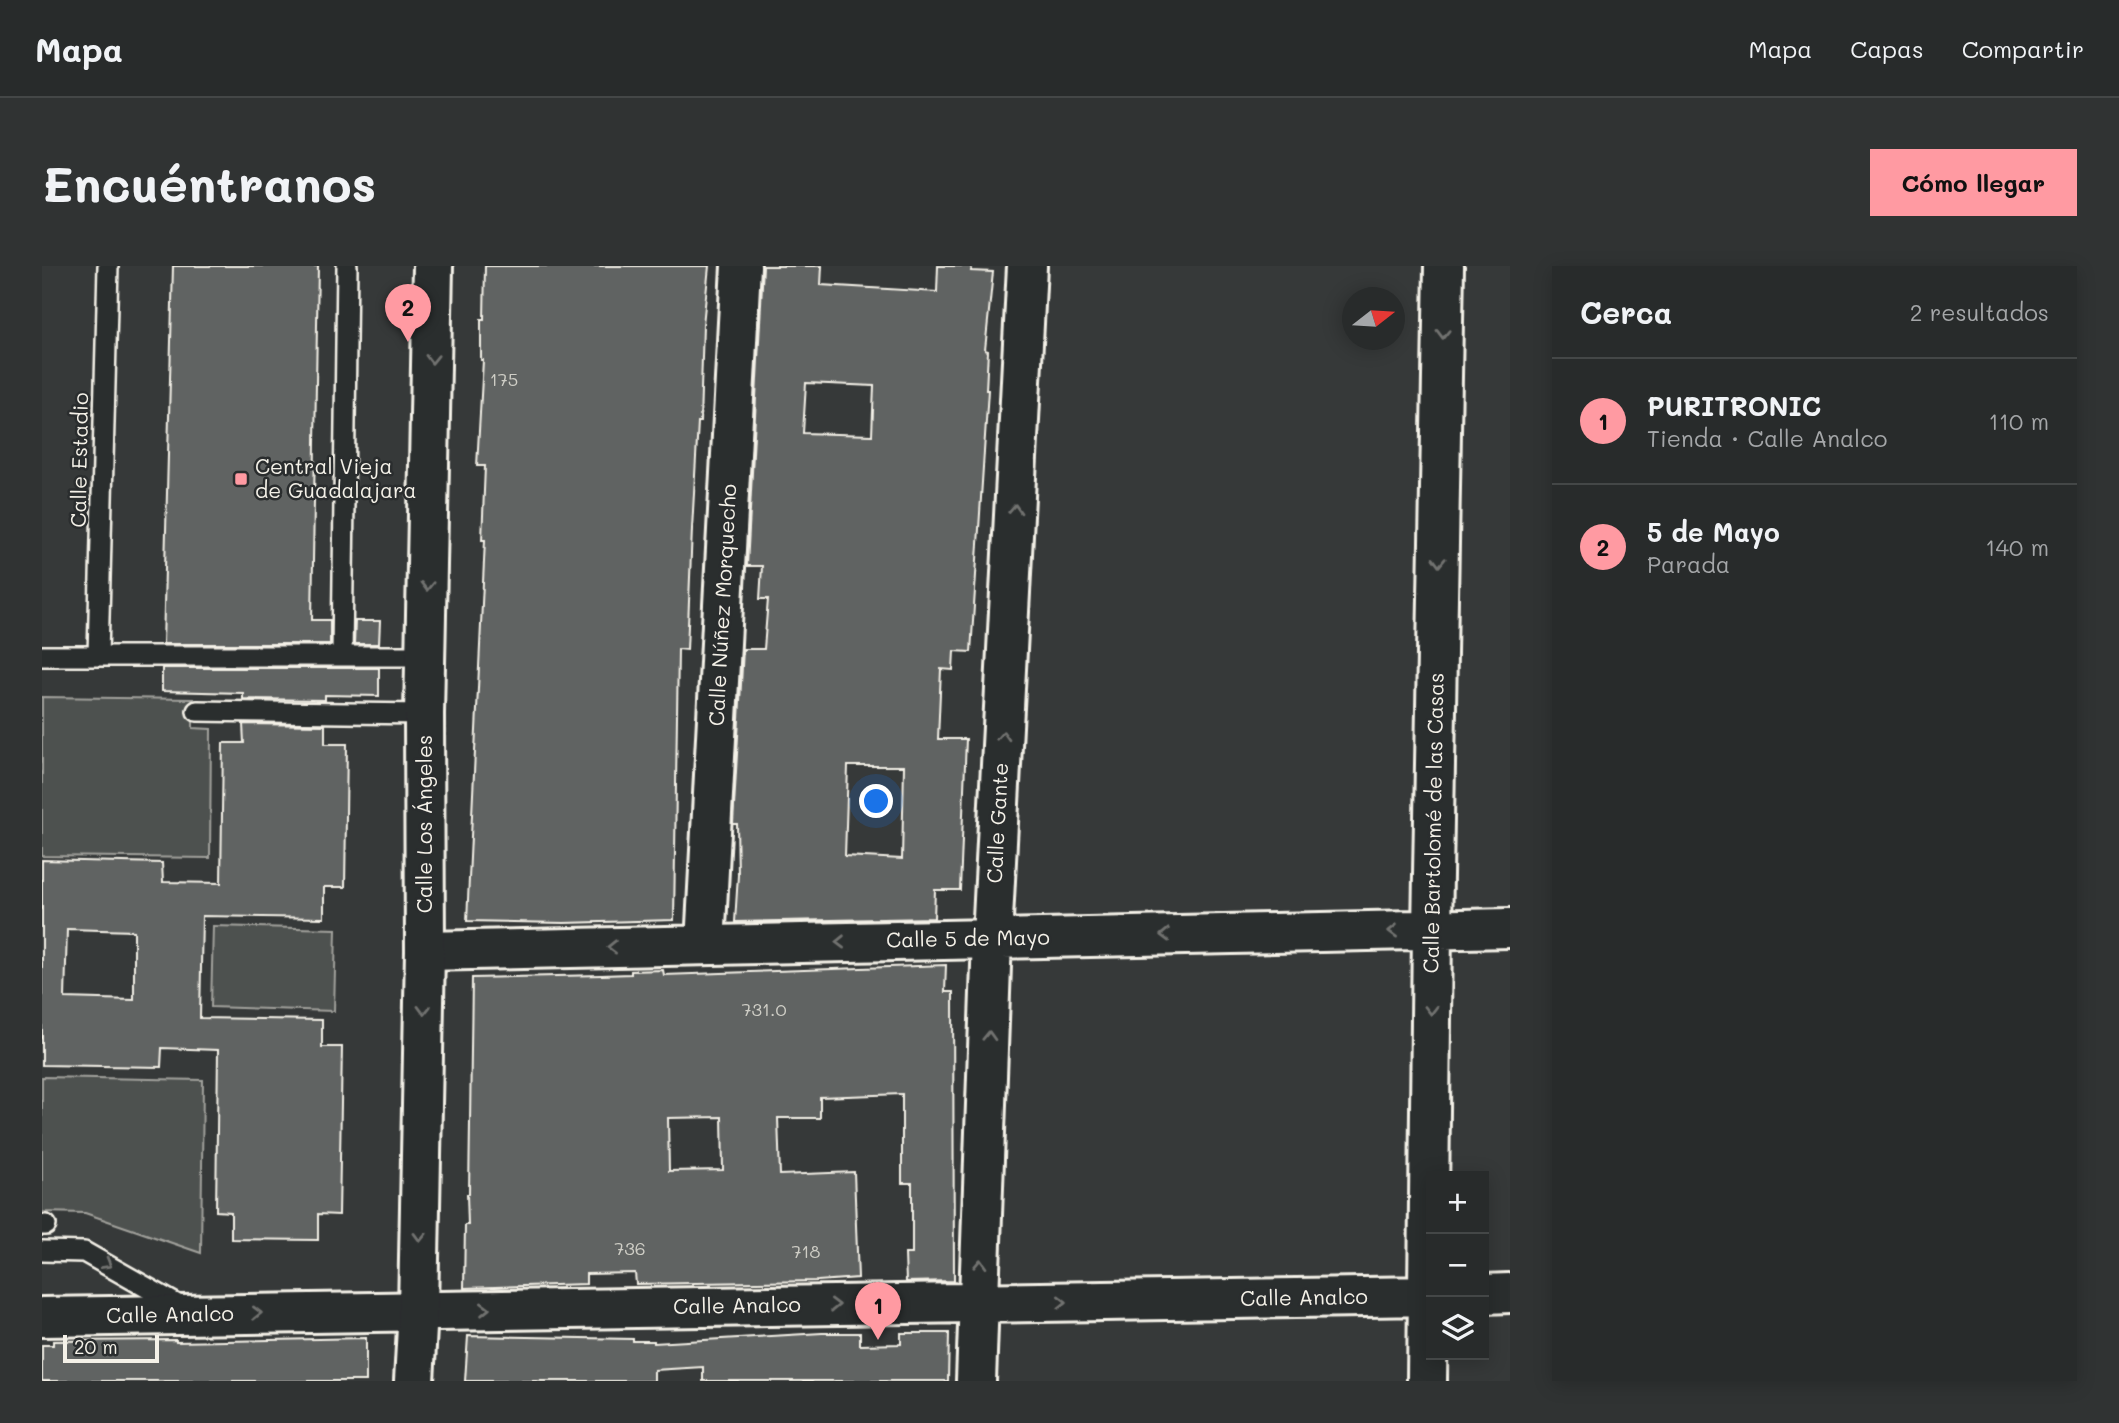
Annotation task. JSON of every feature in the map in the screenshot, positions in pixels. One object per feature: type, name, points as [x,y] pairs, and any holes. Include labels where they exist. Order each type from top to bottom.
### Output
[{"type":"street","name":"Calle Los Ángeles","points":[[414,1381],[418,1310],[425,951],[424,714],[433,266]]},
{"type":"street","name":"Calle Núñez Morquecho","points":[[705,945],[741,266]]},
{"type":"street","name":"Calle Gante","points":[[976,1381],[992,938],[1027,266]]},
{"type":"street","name":"Calle Bartolomé de las Casas","points":[[1430,1234],[1432,930],[1444,266]]},
{"type":"street","name":"Calle 5 de Mayo","points":[[425,951],[1510,928]]},
{"type":"street","points":[[1489,1294],[1510,1293]]},
{"type":"street","name":"Calle Analco","points":[[42,1317],[1426,1296]]},
{"type":"street","name":"Calle Bartolomé de las Casas","points":[[1427,1381],[1430,1297]]},
{"type":"lane","name":"Calle Estadio","points":[[98,656],[108,266]]},
{"type":"lane","points":[[342,656],[347,266]]},
{"type":"lane","points":[[42,656],[425,656]]},
{"type":"lane","points":[[197,711],[424,714]]},
{"type":"lane","points":[[42,1251],[84,1251],[194,1314]]},
{"type":"shaded area","points":[[42,697],[193,699],[193,728],[211,729],[210,858],[42,856]]},
{"type":"shaded area","points":[[213,926],[336,929],[334,1011],[211,1007]]},
{"type":"shaded area","points":[[42,1077],[203,1080],[201,1253],[85,1213],[42,1212]]},
{"type":"building","name":"Central Vieja de Guadalajara","points":[[173,266],[318,266],[312,620],[330,620],[330,644],[163,644]]},
{"type":"building","points":[[485,266],[709,266],[703,325],[687,650],[678,649],[674,920],[564,923],[467,921],[485,540],[482,540],[485,466],[477,466]]},
{"type":"building","points":[[763,266],[822,266],[821,285],[937,292],[938,266],[972,266],[971,271],[993,272],[985,350],[988,351],[988,390],[971,652],[954,651],[953,670],[941,669],[938,739],[966,739],[960,890],[935,890],[934,918],[735,922],[737,824],[733,824],[743,649],[764,649],[768,599],[760,599],[762,566],[747,566]],"holes":[[[806,383],[874,386],[872,435],[803,433]],[[848,766],[904,766],[902,859],[845,856]]]},
{"type":"building","points":[[355,621],[380,621],[379,644],[354,644]]},
{"type":"building","points":[[162,668],[379,668],[379,696],[325,695],[325,700],[243,699],[243,693],[162,691]]},
{"type":"building","points":[[243,724],[325,725],[325,744],[347,744],[345,887],[324,887],[324,918],[202,916],[200,1018],[322,1020],[322,1047],[342,1047],[339,1215],[318,1214],[318,1240],[231,1239],[231,1212],[216,1211],[218,1050],[162,1048],[161,1067],[42,1065],[42,860],[162,863],[163,882],[221,883],[223,743],[244,743]],"holes":[[[67,929],[134,931],[134,1000],[65,998]]]},
{"type":"building","points":[[946,965],[945,992],[953,992],[954,1281],[906,1282],[905,1254],[912,1254],[912,1183],[902,1183],[902,1094],[820,1097],[820,1118],[778,1118],[780,1175],[854,1172],[858,1278],[636,1284],[635,1273],[586,1274],[586,1284],[464,1288],[465,1225],[468,1225],[469,1194],[472,978],[631,974],[631,971],[663,970],[664,975]],"holes":[[[722,1117],[723,1170],[669,1171],[668,1118]]]},
{"type":"building","points":[[860,1333],[860,1345],[901,1344],[901,1333],[949,1333],[948,1381],[703,1381],[703,1367],[654,1370],[654,1381],[465,1381],[468,1336],[633,1339],[654,1343]]},
{"type":"building","points":[[366,1338],[366,1381],[42,1381],[42,1345],[53,1345],[53,1341],[176,1342]]},
{"type":"place","name":"5 de Mayo","points":[[408,342]]},
{"type":"place","name":"Central Vieja de Guadalajara","points":[[241,479]]},
{"type":"place","name":"PURITRONIC","points":[[878,1340]]}]
